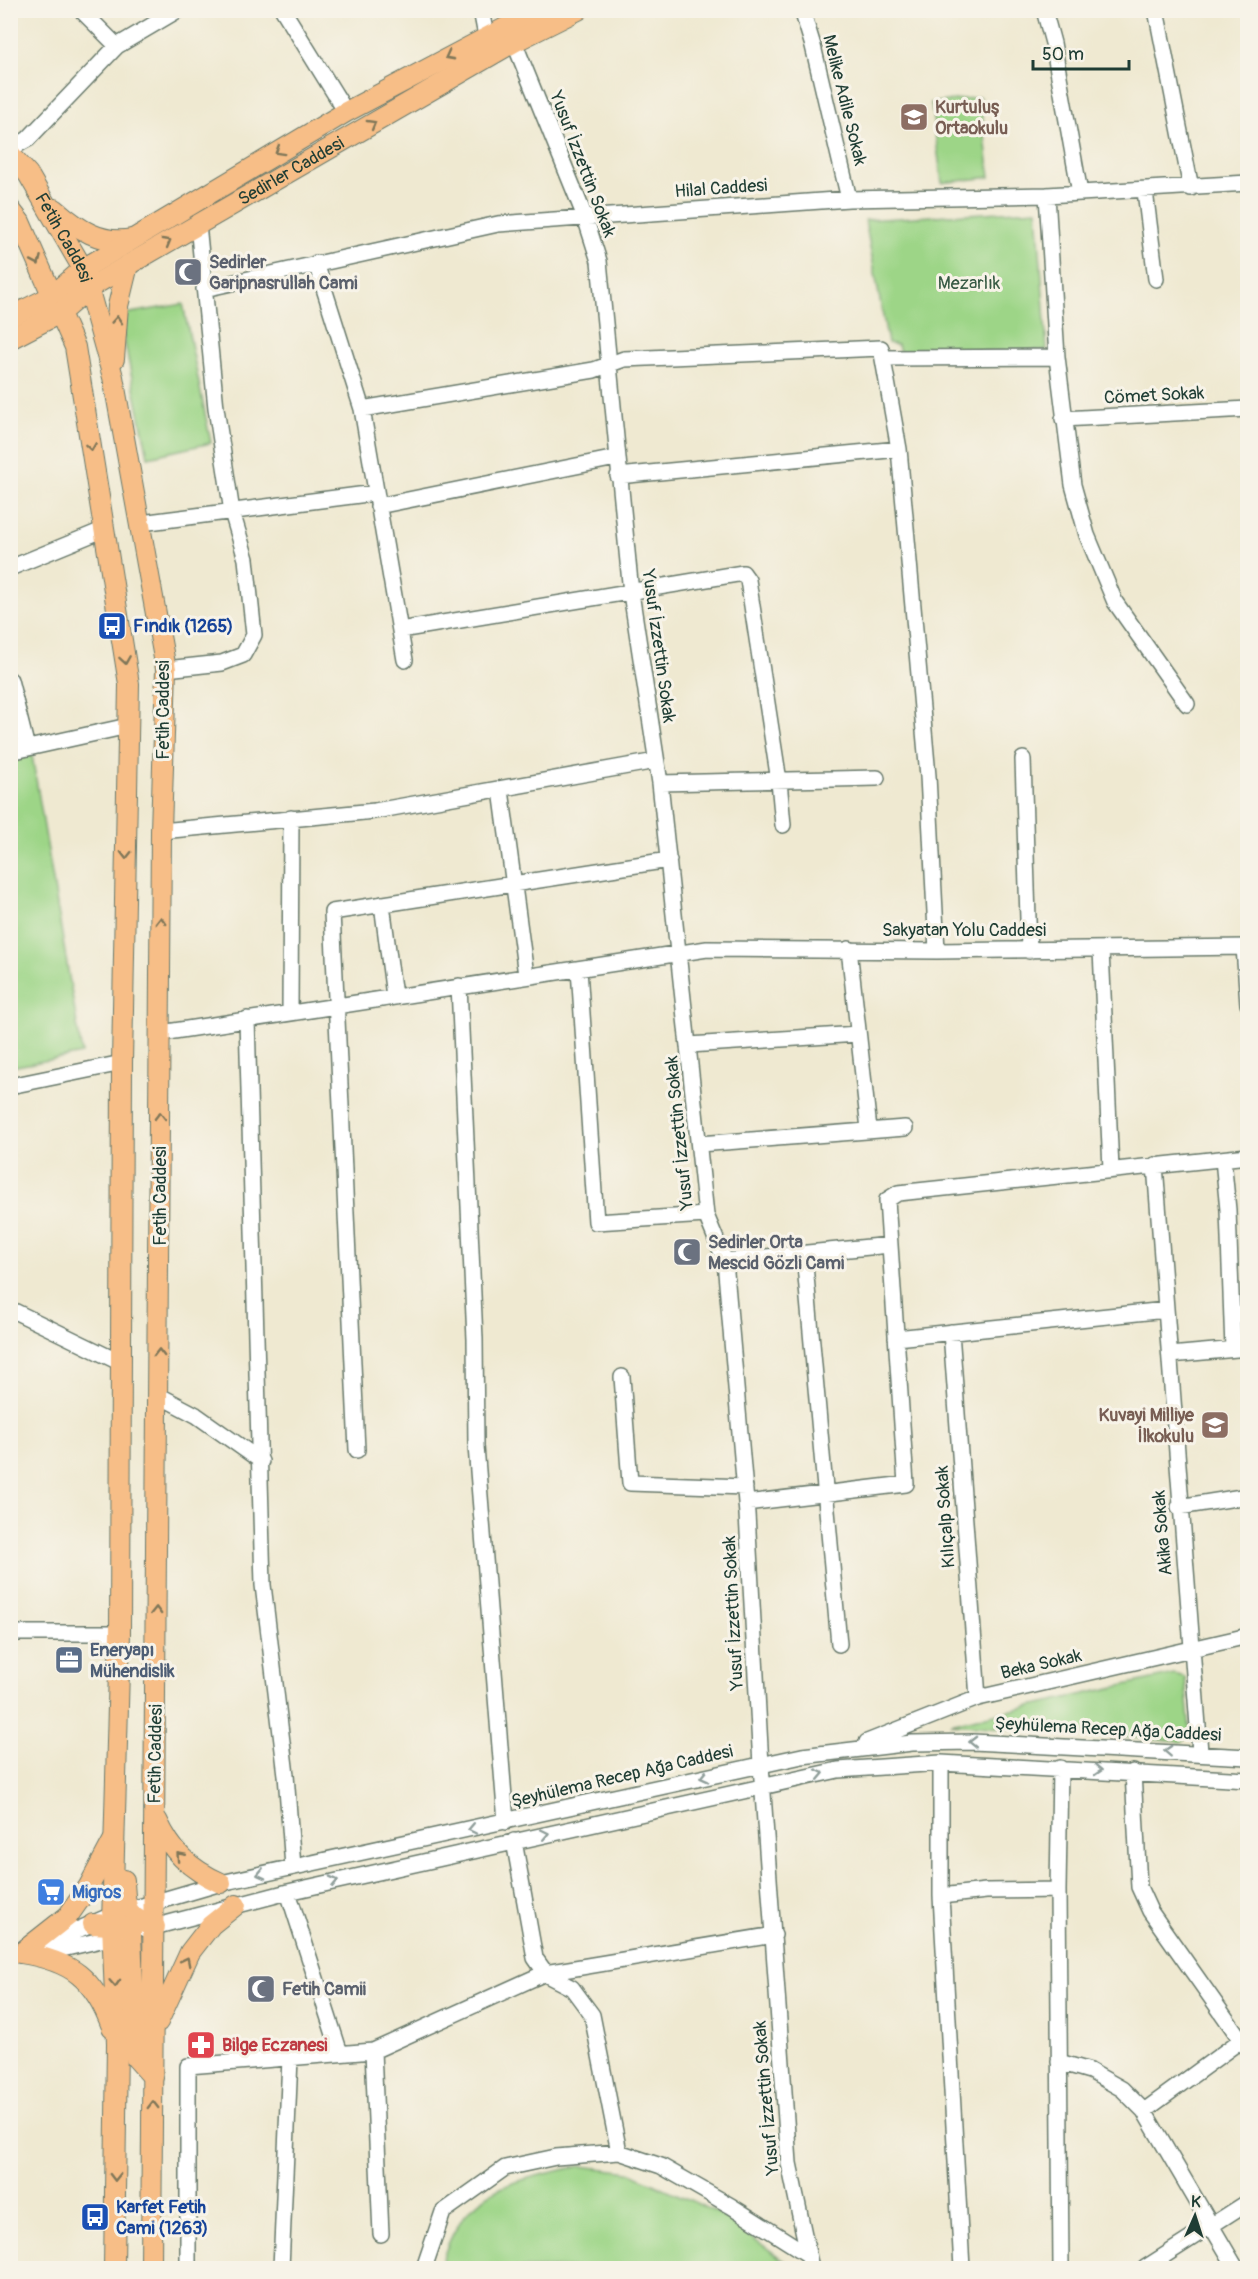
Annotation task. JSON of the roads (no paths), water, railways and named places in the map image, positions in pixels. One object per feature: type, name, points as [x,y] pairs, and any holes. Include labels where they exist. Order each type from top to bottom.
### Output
[{"type":"main road","name":"Sedirler Caddesi","points":[[10,317],[56,305],[83,269],[346,112],[539,10]]},
{"type":"main road","name":"Sedirler Caddesi","points":[[10,339],[56,305],[514,42],[578,10]]},
{"type":"main road","name":"Fetih Caddesi","points":[[10,154],[28,174],[44,199],[83,269],[89,288],[113,377],[166,669],[161,831],[152,2268]]},
{"type":"main road","points":[[44,199],[90,236],[117,242],[135,238]]},
{"type":"main road","name":"Fetih Caddesi","points":[[10,209],[20,222],[75,347],[129,684],[122,1063],[120,1633],[114,1839],[117,2043],[114,2268]]},
{"type":"main road","points":[[113,377],[118,306],[128,265]]},
{"type":"main road","points":[[117,1767],[124,1801],[124,1897],[115,1924],[136,2058],[153,2077]]},
{"type":"main road","points":[[154,1814],[165,1837],[180,1858],[199,1874],[221,1883]]},
{"type":"main road","points":[[16,1954],[68,1916],[89,1886],[114,1839]]},
{"type":"main road","points":[[153,2033],[190,1952],[211,1924],[237,1905]]},
{"type":"main road","points":[[115,1924],[134,1920],[154,1927]]},
{"type":"main road","points":[[16,1954],[51,1958],[73,1968],[93,1988],[117,2043]]},
{"type":"street","points":[[81,10],[117,46]]},
{"type":"street","points":[[10,149],[28,139],[117,46],[178,10]]},
{"type":"street","points":[[284,10],[346,112]]},
{"type":"street","points":[[481,10],[486,36],[514,42]]},
{"type":"street","name":"Melike Adile Sokak","points":[[802,10],[813,46],[849,199]]},
{"type":"street","points":[[1044,10],[1053,43],[1080,193]]},
{"type":"street","points":[[1156,10],[1191,188]]},
{"type":"street","name":"Yusuf İzzettin Sokak","points":[[514,42],[585,217],[599,261],[616,458],[631,593],[660,783],[680,952],[706,1215],[725,1261],[745,1487],[762,1786],[789,2163],[809,2261]]},
{"type":"street","name":"Hilal Caddesi","points":[[204,289],[498,224],[849,199],[1047,195],[1145,191],[1248,183]]},
{"type":"street","points":[[1145,191],[1156,279]]},
{"type":"street","points":[[1047,195],[1057,357],[1073,485],[1087,535],[1111,592],[1187,704]]},
{"type":"street","points":[[166,669],[213,665],[243,655],[254,635],[246,559],[232,512],[210,357],[198,224]]},
{"type":"street","points":[[316,263],[362,409],[405,660]]},
{"type":"street","points":[[362,409],[594,370],[624,359],[881,348],[899,449],[928,776],[937,951]]},
{"type":"street","points":[[883,358],[1057,357]]},
{"type":"street","name":"Cömet Sokak","points":[[1063,419],[1248,409]]},
{"type":"street","points":[[618,476],[899,449]]},
{"type":"street","points":[[141,523],[232,512],[377,500],[616,458]]},
{"type":"street","points":[[10,568],[105,529]]},
{"type":"street","points":[[400,630],[743,573],[748,580],[779,781],[783,825]]},
{"type":"street","points":[[10,680],[27,748]]},
{"type":"street","points":[[10,752],[128,726]]},
{"type":"street","points":[[1023,759],[1029,951]]},
{"type":"street","points":[[161,831],[375,811],[656,761]]},
{"type":"street","points":[[660,783],[877,778]]},
{"type":"street","points":[[501,790],[526,975]]},
{"type":"street","points":[[290,1012],[291,819]]},
{"type":"street","points":[[357,1450],[332,912],[669,860]]},
{"type":"street","points":[[382,904],[394,996]]},
{"type":"street","points":[[1246,947],[1248,1004]]},
{"type":"street","name":"Sakyatan Yolu Caddesi","points":[[161,1033],[526,975],[707,949],[1029,951],[1246,947]]},
{"type":"street","points":[[849,949],[869,1129]]},
{"type":"street","points":[[1101,950],[1111,1169]]},
{"type":"street","points":[[579,969],[596,1222],[706,1215]]},
{"type":"street","points":[[459,986],[475,1339],[476,1446],[506,1822]]},
{"type":"street","points":[[247,1019],[263,1585],[286,1775],[293,1867]]},
{"type":"street","points":[[689,1045],[858,1034]]},
{"type":"street","points":[[10,1086],[122,1063]]},
{"type":"street","points":[[699,1144],[905,1128]]},
{"type":"street","points":[[746,1503],[906,1484],[887,1200],[898,1193],[1248,1156]]},
{"type":"street","points":[[1170,1355],[1240,1348],[1223,1159]]},
{"type":"street","name":"Akika Sokak","points":[[1155,1165],[1179,1507],[1200,1752]]},
{"type":"street","points":[[725,1261],[890,1245]]},
{"type":"street","points":[[804,1254],[839,1644]]},
{"type":"street","points":[[10,1308],[121,1363]]},
{"type":"street","points":[[896,1338],[1166,1310]]},
{"type":"street","name":"Kılıçalp Sokak","points":[[951,1332],[978,1698]]},
{"type":"street","points":[[622,1377],[630,1483],[745,1487]]},
{"type":"street","points":[[158,1395],[196,1415],[261,1461]]},
{"type":"street","points":[[1179,1507],[1248,1496]]},
{"type":"street","points":[[10,1632],[120,1633]]},
{"type":"street","name":"Beka Sokak","points":[[849,1749],[978,1698],[1248,1636]]},
{"type":"street","name":"Şeyhülema Recep Ağa Caddesi","points":[[16,1954],[62,1949],[115,1924],[155,1901],[221,1883],[761,1764],[849,1749],[973,1742],[1200,1752],[1248,1757]]},
{"type":"street","points":[[941,1763],[941,1896],[962,2268]]},
{"type":"street","points":[[154,1927],[288,1892],[838,1770],[941,1763],[1248,1780]]},
{"type":"street","points":[[1060,1768],[1058,1890],[1061,2268]]},
{"type":"street","points":[[1133,1772],[1139,1887],[1150,1911],[1245,2041],[1144,2111]]},
{"type":"street","points":[[514,1841],[535,1958],[545,1973],[572,1988],[592,2015],[619,2152]]},
{"type":"street","points":[[941,1896],[986,1891],[1058,1890]]},
{"type":"street","points":[[288,1892],[340,2053]]},
{"type":"street","name":"Şeyhülema Recep Ağa Caddesi","points":[[16,1954],[115,1924]]},
{"type":"street","points":[[188,2268],[188,2066],[373,2051],[545,1973],[774,1935]]},
{"type":"street","points":[[373,2051],[381,2234]]},
{"type":"street","points":[[281,2268],[290,2058]]},
{"type":"street","points":[[1059,2062],[1090,2071],[1122,2090],[1144,2111],[1236,2268]]},
{"type":"street","points":[[424,2268],[442,2212],[506,2168],[556,2157],[619,2152],[661,2166],[731,2206],[809,2261]]},
{"type":"street","points":[[1145,2268],[1248,2202]]},
{"type":"place","name":"Kurtuluş Ortaokulu","points":[[914,117]]},
{"type":"place","name":"Sedirler Garipnasrullah Cami","points":[[188,272]]},
{"type":"place","name":"Fındık (1265)","points":[[112,626]]},
{"type":"place","name":"Sedirler Orta Mescid Gözli Cami","points":[[687,1252]]},
{"type":"place","name":"Kuvayi Milliye İlkokulu","points":[[1215,1425]]},
{"type":"place","name":"Eneryapı Mühendislik","points":[[69,1660]]},
{"type":"place","name":"Migros","points":[[51,1892]]},
{"type":"place","name":"Fetih Camii","points":[[261,1989]]},
{"type":"place","name":"Bilge Eczanesi","points":[[201,2045]]},
{"type":"place","name":"Karfet Fetih Cami (1263)","points":[[95,2217]]},
{"type":"park label","name":"Mezarlık","points":[[969,283]]}]
